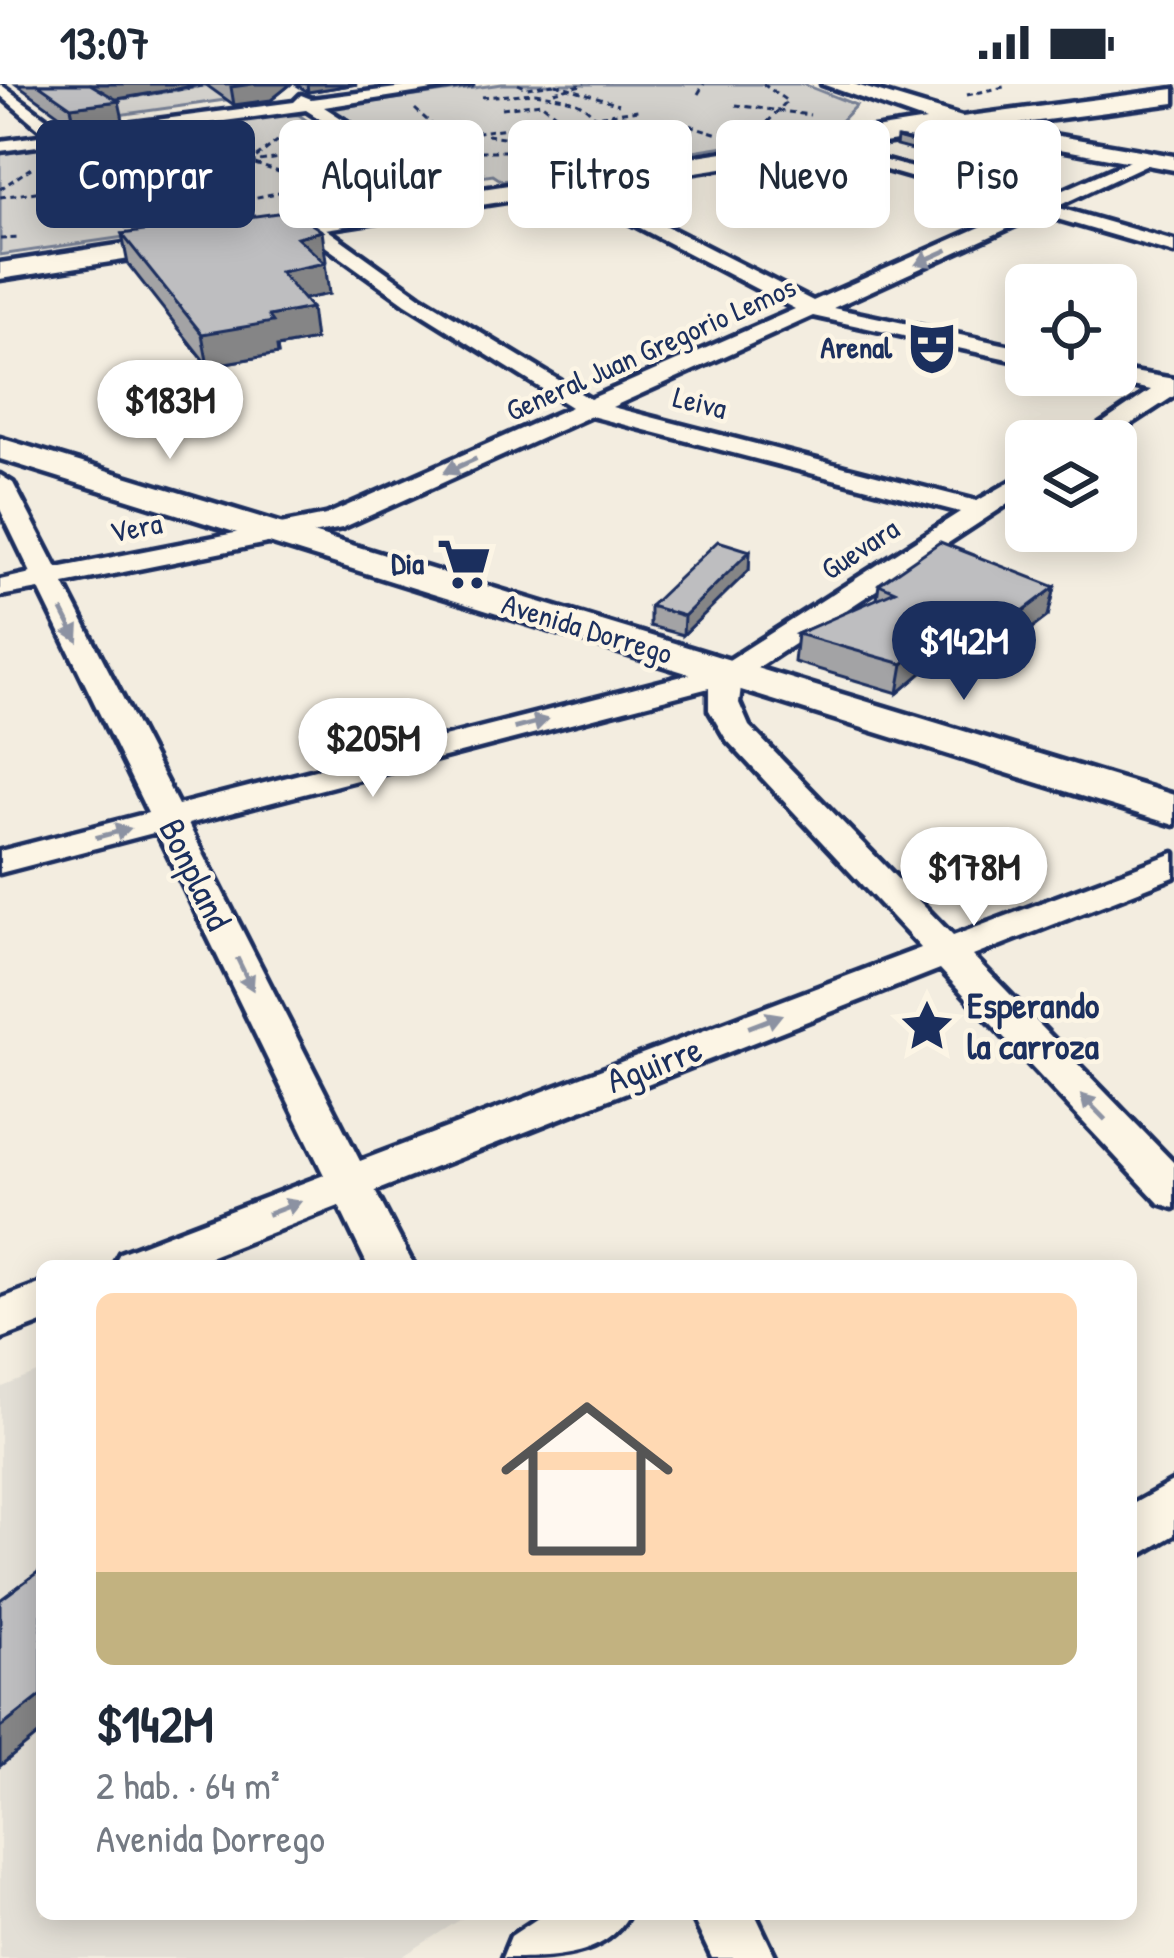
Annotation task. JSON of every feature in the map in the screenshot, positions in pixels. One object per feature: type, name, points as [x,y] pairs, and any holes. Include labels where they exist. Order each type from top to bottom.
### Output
[{"type":"main road","points":[[841,87],[883,97],[933,94],[885,120]]},
{"type":"main road","points":[[841,87],[940,120]]},
{"type":"main road","points":[[903,110],[978,106],[1044,90],[1077,108]]},
{"type":"main road","points":[[994,120],[1174,96]]},
{"type":"main road","points":[[1061,144],[1161,161]]},
{"type":"main road","points":[[0,271],[131,243],[279,227]]},
{"type":"main road","name":"Avenida Dorrego","points":[[0,448],[1174,810]]},
{"type":"street","points":[[274,84],[327,120]]},
{"type":"street","points":[[196,120],[463,84]]},
{"type":"street","points":[[0,87],[40,120]]},
{"type":"street","points":[[0,146],[36,141]]},
{"type":"street","name":"General Juan Gregorio Lemos","points":[[1061,200],[1161,161]]},
{"type":"street","points":[[1061,215],[1174,247]]},
{"type":"street","name":"Leiva","points":[[313,228],[413,300],[589,408],[982,510]]},
{"type":"street","points":[[655,228],[814,310],[1005,351]]},
{"type":"street","name":"General Juan Gregorio Lemos","points":[[284,534],[333,522],[997,228]]},
{"type":"street","points":[[1137,380],[1173,387]]},
{"type":"street","points":[[1121,420],[1173,387]]},
{"type":"street","name":"Bonpland","points":[[0,483],[388,1260]]},
{"type":"street","name":"Guevara","points":[[0,862],[729,673],[1005,495]]},
{"type":"street","name":"Vera","points":[[0,588],[284,534]]},
{"type":"street","points":[[729,673],[721,692],[722,709],[736,732],[1174,1192]]},
{"type":"street","name":"Aguirre","points":[[151,1260],[1174,864]]},
{"type":"street","points":[[0,1319],[36,1305]]},
{"type":"street","points":[[1137,1531],[1174,1504]]},
{"type":"street","points":[[533,1958],[589,1920]]},
{"type":"street","points":[[725,1920],[745,1958]]},
{"type":"path","points":[[145,84],[158,93]]},
{"type":"path","points":[[518,84],[526,88],[555,84],[620,104]]},
{"type":"path","points":[[698,94],[704,84]]},
{"type":"path","points":[[764,84],[787,101],[771,120]]},
{"type":"path","points":[[125,87],[138,96]]},
{"type":"path","points":[[398,93],[427,120]]},
{"type":"path","points":[[536,93],[583,101],[598,118]]},
{"type":"path","points":[[502,108],[541,103],[564,120]]},
{"type":"path","points":[[736,105],[810,115]]},
{"type":"path","points":[[582,120],[638,110]]},
{"type":"path","points":[[692,126],[722,135],[704,137]]},
{"type":"path","points":[[21,161],[36,162]]},
{"type":"path","points":[[484,172],[488,176]]},
{"type":"path","points":[[0,197],[36,192]]},
{"type":"path","points":[[126,228],[131,243]]},
{"type":"path","points":[[131,243],[143,228]]},
{"type":"path","points":[[0,239],[24,238]]},
{"type":"shaded area","points":[[216,84],[239,98],[97,118],[82,105]]},
{"type":"shaded area","points":[[502,84],[803,84],[856,105],[842,120],[716,120],[716,147],[692,151],[692,120],[508,120],[508,180],[502,181],[484,176],[484,120],[348,120],[330,108]]},
{"type":"shaded area","points":[[279,114],[306,120],[279,120],[279,214],[255,218],[255,120],[235,120]]},
{"type":"shaded area","points":[[36,149],[36,228],[186,228],[0,255],[0,154]]},
{"type":"shaded area","points":[[36,1373],[36,1920],[460,1920],[400,1958],[0,1958],[0,1388]]},
{"type":"building","points":[[38,84],[90,84],[119,101],[71,107]]},
{"type":"building","points":[[279,213],[279,228],[322,231],[297,237],[325,263],[280,272],[311,308],[269,316],[273,322],[202,334],[122,234],[166,228],[255,228],[255,216]]},
{"type":"building","points":[[718,541],[750,551],[684,616],[650,606]]},
{"type":"building","points":[[940,542],[1055,587],[995,632],[959,617],[903,664],[797,634],[895,591],[879,584]]},
{"type":"building","points":[[36,1573],[36,1700],[0,1728],[0,1600]]},
{"type":"place","name":"Arenal","points":[[932,348]]},
{"type":"place","name":"Dia","points":[[464,564]]},
{"type":"place","name":"Esperando la carroza","points":[[927,1026]]}]
